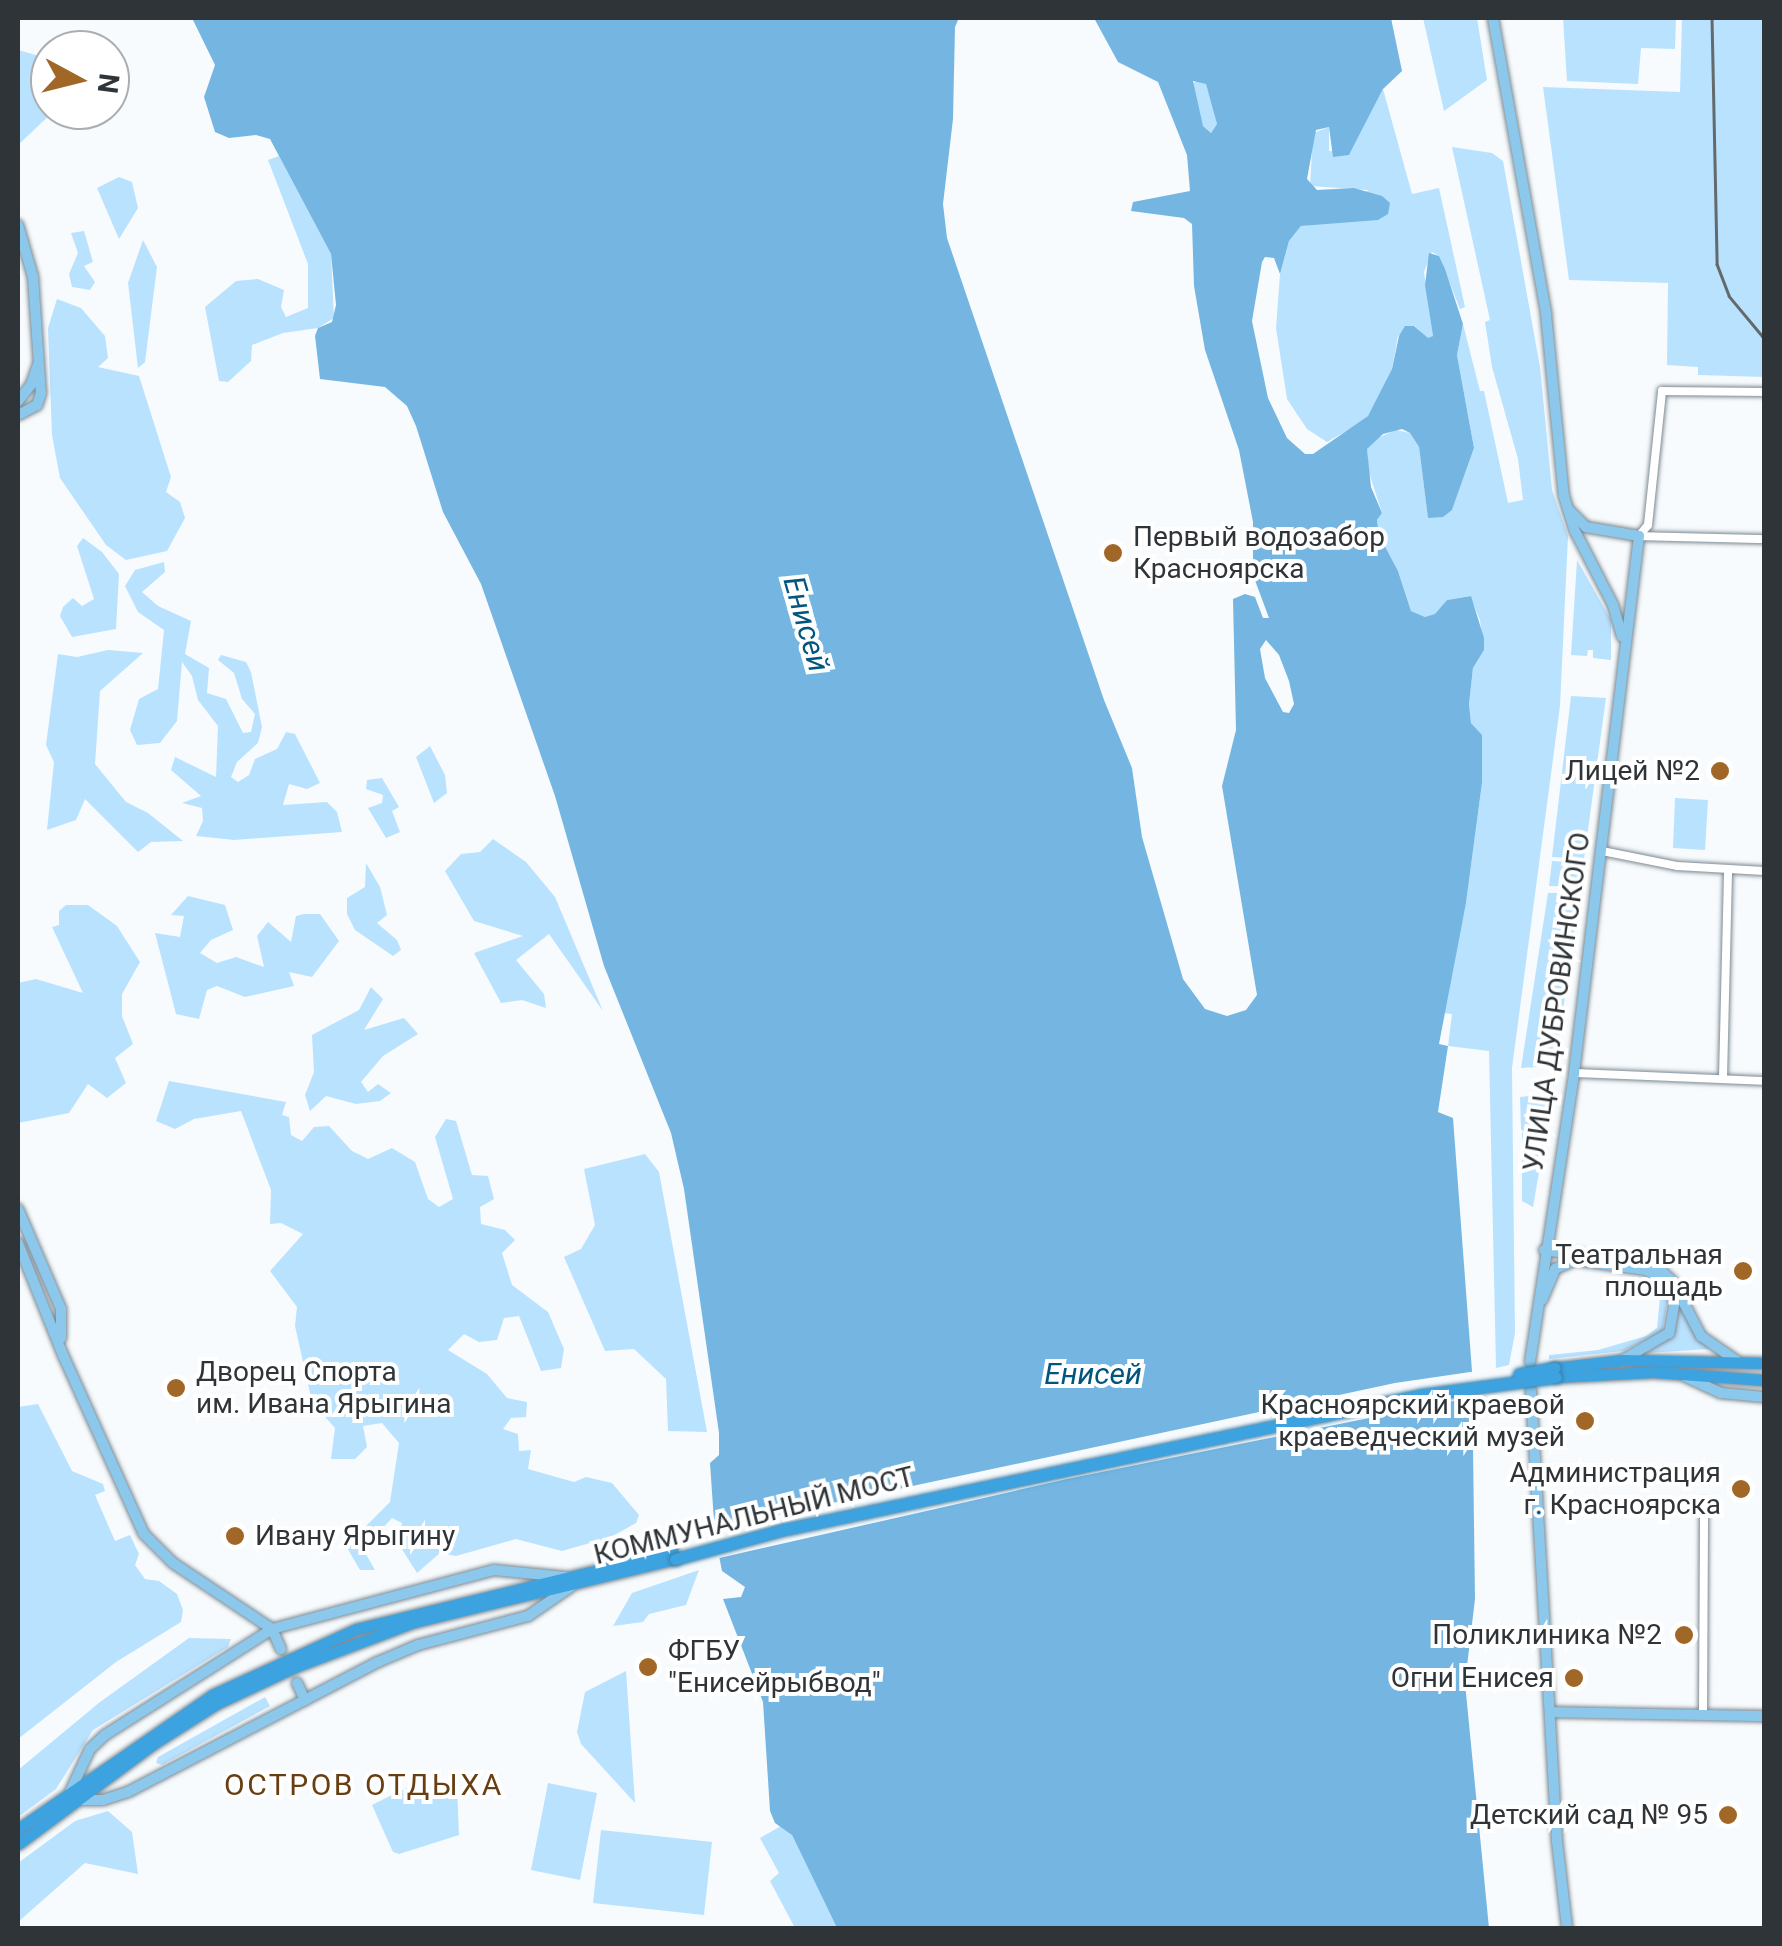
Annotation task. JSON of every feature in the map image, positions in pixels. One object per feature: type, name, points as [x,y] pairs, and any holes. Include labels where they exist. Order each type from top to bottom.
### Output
[{"type":"highway","points":[[1555,1373],[1623,1360],[1764,1363]]},
{"type":"highway","points":[[1555,1373],[1678,1374],[1764,1380]]},
{"type":"highway","name":"КОММУНАЛЬНЫЙ МОСТ","points":[[20,1834],[212,1695],[314,1647],[406,1614],[674,1556],[771,1526],[1373,1398],[1555,1373]]},
{"type":"main road","name":"УЛИЦА ДУБРОВИНСКОГО","points":[[1493,18],[1546,314],[1568,509],[1613,604],[1623,648]]},
{"type":"main road","points":[[18,225],[33,277],[40,360],[38,406],[18,415]]},
{"type":"main road","points":[[18,401],[32,385],[40,360]]},
{"type":"main road","points":[[1568,509],[1586,527],[1639,536]]},
{"type":"main road","name":"УЛИЦА ДУБРОВИНСКОГО","points":[[1530,1362],[1544,1250],[1574,1073],[1639,536]]},
{"type":"main road","points":[[18,1209],[61,1309],[61,1349]]},
{"type":"main road","points":[[18,1242],[144,1534],[172,1563],[272,1629],[282,1649]]},
{"type":"main road","points":[[1544,1250],[1656,1266],[1673,1282],[1701,1336],[1738,1361]]},
{"type":"main road","points":[[1533,1324],[1548,1281],[1564,1262],[1575,1260],[1654,1273],[1664,1279],[1675,1300],[1673,1323],[1662,1340],[1623,1360]]},
{"type":"main road","points":[[33,1275],[47,1269]]},
{"type":"main road","points":[[1678,1374],[1721,1393],[1764,1396]]},
{"type":"main road","points":[[1531,1390],[1560,1882],[1567,1928]]},
{"type":"main road","points":[[494,1570],[570,1581],[528,1616],[418,1645],[128,1792],[103,1800],[72,1796],[94,1744],[272,1629],[494,1570]]},
{"type":"main road","points":[[297,1682],[305,1700]]},
{"type":"main road","points":[[1550,1712],[1764,1716]]},
{"type":"street","name":"УЛИЦА ДУБРОВИНСКОГО","points":[[1639,536],[1648,524],[1662,391],[1764,392]]},
{"type":"street","points":[[1639,536],[1764,539]]},
{"type":"street","points":[[1602,851],[1677,866],[1764,871]]},
{"type":"street","points":[[1724,1078],[1728,870]]},
{"type":"street","points":[[1574,1073],[1764,1080]]},
{"type":"street","points":[[1703,1715],[1704,1503]]},
{"type":"shaded area","points":[[1423,18],[1477,18],[1487,80],[1444,111]]},
{"type":"shaded area","points":[[1563,18],[1676,18],[1675,49],[1641,48],[1638,84],[1567,81]]},
{"type":"shaded area","points":[[1682,18],[1764,18],[1764,377],[1698,375],[1698,367],[1667,365],[1668,283],[1569,280],[1543,87],[1680,92]]},
{"type":"shaded area","points":[[18,50],[30,53],[30,130],[34,130],[18,145]]},
{"type":"shaded area","points":[[1198,80],[1206,84],[1212,103],[1217,124],[1211,133],[1203,126],[1195,101],[1192,84]]},
{"type":"shaded area","points":[[1383,89],[1412,194],[1439,188],[1465,307],[1460,309],[1439,256],[1432,252],[1424,272],[1433,336],[1428,339],[1415,326],[1398,336],[1392,369],[1374,408],[1364,421],[1327,442],[1307,429],[1287,399],[1276,328],[1280,274],[1289,241],[1301,226],[1337,222],[1368,190],[1310,186],[1313,133],[1329,127],[1329,151],[1351,151]]},
{"type":"shaded area","points":[[1452,147],[1492,153],[1503,161],[1540,367],[1552,490],[1568,536],[1560,706],[1512,1068],[1515,1333],[1509,1365],[1496,1368],[1489,1051],[1448,1046],[1452,1014],[1443,1013],[1466,903],[1482,783],[1482,736],[1471,723],[1469,704],[1473,668],[1484,650],[1480,620],[1470,596],[1447,600],[1435,615],[1425,617],[1411,611],[1398,571],[1379,535],[1377,520],[1382,513],[1368,469],[1367,449],[1375,439],[1396,430],[1410,433],[1419,447],[1428,517],[1452,510],[1474,448],[1457,355],[1463,324],[1480,391],[1484,391],[1508,503],[1523,500],[1518,459],[1492,367],[1485,322],[1490,320]]},
{"type":"shaded area","points":[[279,156],[331,254],[334,318],[318,328],[283,333],[252,345],[251,361],[228,382],[219,381],[205,307],[236,281],[258,279],[284,290],[281,307],[286,317],[308,308],[308,264],[268,160]]},
{"type":"shaded area","points":[[119,177],[132,182],[138,208],[119,239],[97,188]]},
{"type":"shaded area","points":[[84,231],[93,262],[84,266],[95,282],[90,290],[72,287],[69,274],[78,253],[71,233]]},
{"type":"shaded area","points":[[143,240],[157,267],[145,362],[138,368],[128,283]]},
{"type":"shaded area","points":[[57,299],[81,308],[105,336],[108,358],[98,367],[139,376],[171,477],[166,492],[180,502],[185,518],[167,551],[126,560],[106,545],[60,478],[52,435],[48,328]]},
{"type":"shaded area","points":[[83,538],[102,552],[119,574],[116,629],[72,637],[60,616],[63,607],[73,598],[82,606],[94,599],[77,546]]},
{"type":"shaded area","points":[[1577,560],[1611,620],[1611,660],[1593,658],[1593,650],[1588,650],[1587,656],[1571,655]]},
{"type":"shaded area","points":[[164,562],[165,572],[142,592],[158,606],[191,621],[185,654],[209,668],[207,693],[226,699],[243,733],[251,732],[255,714],[242,699],[234,673],[218,660],[221,655],[246,662],[251,672],[262,727],[258,743],[237,762],[231,777],[238,782],[249,775],[255,759],[277,749],[286,732],[295,734],[320,783],[307,789],[289,784],[283,805],[327,802],[337,812],[342,832],[234,840],[196,836],[203,821],[202,808],[182,803],[201,796],[171,770],[175,757],[216,777],[218,726],[198,700],[192,676],[182,662],[177,721],[160,743],[137,745],[130,730],[139,699],[158,689],[164,630],[138,612],[125,586],[135,570]]},
{"type":"shaded area","points":[[108,650],[143,653],[100,691],[95,764],[126,802],[148,813],[183,841],[151,842],[138,852],[85,799],[76,820],[47,830],[54,762],[46,745],[58,654],[77,657]]},
{"type":"shaded area","points":[[1571,696],[1606,698],[1584,859],[1552,857]]},
{"type":"shaded area","points":[[430,746],[445,775],[447,793],[434,803],[416,757]]},
{"type":"shaded area","points":[[382,778],[399,807],[392,811],[400,832],[386,838],[368,808],[382,803],[383,795],[366,789],[367,780]]},
{"type":"shaded area","points":[[1675,798],[1708,800],[1705,850],[1673,848]]},
{"type":"shaded area","points":[[493,839],[526,862],[555,897],[603,1011],[549,934],[516,960],[544,994],[546,1008],[522,1000],[501,1003],[474,953],[523,936],[474,921],[445,871],[461,854],[480,852]]},
{"type":"shaded area","points":[[1552,861],[1583,863],[1581,887],[1549,886]]},
{"type":"shaded area","points":[[366,863],[380,887],[387,915],[377,923],[397,940],[401,950],[393,956],[355,930],[347,914],[347,898],[365,887]]},
{"type":"shaded area","points":[[1548,893],[1580,893],[1555,1066],[1521,1068]]},
{"type":"shaded area","points":[[188,896],[225,905],[233,930],[211,940],[200,953],[217,963],[236,957],[264,967],[257,936],[268,922],[291,942],[296,916],[304,914],[320,914],[339,941],[312,977],[289,972],[294,986],[245,997],[217,986],[207,990],[199,1019],[176,1014],[155,933],[180,937],[184,916],[171,915]]},
{"type":"shaded area","points":[[66,905],[88,905],[117,926],[140,962],[122,994],[122,1016],[133,1044],[115,1058],[126,1083],[107,1098],[88,1084],[69,1113],[18,1123],[18,983],[36,979],[83,993],[52,927],[59,925],[59,911]]},
{"type":"shaded area","points":[[371,987],[383,999],[364,1030],[404,1018],[418,1034],[383,1056],[361,1082],[368,1092],[378,1084],[391,1093],[380,1101],[356,1104],[326,1096],[310,1111],[305,1095],[314,1072],[312,1035],[359,1010]]},
{"type":"shaded area","points":[[169,1081],[286,1102],[282,1115],[289,1117],[291,1135],[302,1141],[314,1127],[329,1126],[352,1151],[368,1159],[392,1148],[415,1162],[428,1199],[439,1207],[453,1199],[435,1137],[446,1119],[456,1121],[472,1175],[488,1176],[494,1199],[480,1207],[481,1224],[505,1230],[515,1240],[502,1253],[512,1285],[548,1312],[564,1349],[561,1368],[541,1371],[519,1316],[504,1318],[497,1340],[479,1342],[464,1334],[448,1350],[487,1374],[507,1398],[527,1402],[526,1417],[511,1418],[503,1429],[518,1434],[519,1451],[531,1450],[528,1469],[574,1482],[586,1477],[612,1483],[639,1515],[636,1523],[611,1537],[562,1551],[516,1539],[456,1556],[440,1553],[417,1573],[398,1543],[402,1523],[392,1518],[363,1549],[375,1570],[360,1570],[346,1546],[348,1521],[365,1527],[390,1502],[399,1443],[382,1423],[363,1426],[367,1447],[355,1459],[331,1459],[335,1428],[312,1402],[295,1326],[297,1307],[270,1271],[303,1234],[281,1223],[270,1224],[271,1190],[241,1111],[194,1119],[175,1129],[156,1121]]},
{"type":"shaded area","points":[[1551,1094],[1542,1152],[1521,1129],[1520,1097]]},
{"type":"shaded area","points":[[1522,1132],[1542,1155],[1533,1207],[1522,1201]]},
{"type":"shaded area","points":[[645,1154],[659,1172],[707,1432],[668,1431],[666,1379],[634,1349],[605,1351],[564,1257],[581,1249],[595,1225],[584,1169]]},
{"type":"shaded area","points":[[1661,1286],[1668,1299],[1662,1332],[1623,1351],[1549,1359],[1549,1355],[1598,1350],[1646,1336],[1657,1328]]},
{"type":"shaded area","points":[[1679,1306],[1709,1349],[1647,1353],[1673,1333]]},
{"type":"shaded area","points":[[38,1404],[72,1471],[103,1484],[105,1491],[95,1495],[115,1541],[130,1535],[139,1554],[135,1565],[145,1579],[159,1581],[177,1594],[183,1610],[181,1622],[116,1662],[18,1739],[18,1407]]},
{"type":"shaded area","points":[[699,1570],[686,1605],[649,1614],[643,1622],[613,1626],[632,1593]]},
{"type":"shaded area","points":[[189,1638],[231,1639],[228,1647],[93,1730],[56,1789],[18,1817],[18,1770],[100,1702]]},
{"type":"shaded area","points":[[626,1671],[635,1803],[581,1744],[577,1732],[585,1692]]},
{"type":"shaded area","points":[[265,1697],[270,1706],[162,1765],[156,1763],[158,1757]]},
{"type":"shaded area","points":[[548,1783],[597,1793],[580,1880],[531,1870]]},
{"type":"shaded area","points":[[457,1786],[459,1835],[399,1854],[393,1852],[372,1805],[406,1788]]},
{"type":"shaded area","points":[[108,1811],[132,1832],[138,1874],[85,1863],[18,1922],[18,1863],[75,1821]]},
{"type":"shaded area","points":[[783,1825],[792,1835],[837,1928],[795,1928],[770,1881],[779,1873],[760,1838]]},
{"type":"shaded area","points":[[601,1830],[712,1842],[704,1915],[593,1903]]},
{"type":"water","name":"Енисей","points":[[192,18],[959,18],[955,27],[953,119],[943,204],[947,238],[1104,700],[1132,768],[1142,837],[1183,979],[1205,1009],[1227,1016],[1246,1010],[1257,995],[1222,786],[1236,730],[1233,599],[1245,594],[1255,597],[1263,618],[1269,618],[1253,575],[1253,522],[1239,450],[1205,350],[1194,286],[1192,224],[1184,218],[1131,211],[1133,202],[1190,191],[1187,155],[1158,82],[1118,62],[1094,18],[1391,18],[1402,71],[1383,89],[1349,155],[1333,157],[1329,127],[1316,130],[1307,179],[1317,190],[1354,188],[1382,196],[1390,203],[1388,214],[1378,220],[1301,226],[1289,241],[1280,274],[1274,258],[1265,257],[1262,262],[1252,321],[1268,398],[1287,438],[1305,454],[1313,454],[1368,416],[1392,369],[1405,326],[1414,326],[1428,338],[1433,336],[1425,285],[1429,253],[1439,256],[1463,324],[1457,355],[1474,448],[1452,510],[1443,517],[1428,518],[1419,447],[1410,433],[1402,429],[1383,434],[1367,449],[1371,487],[1382,513],[1377,520],[1379,535],[1398,571],[1411,611],[1425,617],[1435,614],[1447,600],[1471,596],[1484,638],[1484,650],[1473,668],[1469,704],[1471,723],[1482,735],[1482,783],[1466,903],[1439,1044],[1448,1046],[1438,1112],[1453,1118],[1472,1371],[1475,1599],[1465,1683],[1489,1928],[837,1928],[792,1835],[775,1823],[770,1811],[763,1702],[723,1599],[741,1597],[745,1587],[722,1571],[715,1536],[710,1463],[719,1455],[719,1433],[684,1189],[671,1133],[604,966],[555,796],[481,584],[443,512],[416,426],[407,406],[385,387],[320,379],[315,336],[318,328],[332,322],[336,305],[331,254],[270,139],[256,135],[229,138],[215,132],[204,97],[215,65]],"holes":[[[1193,81],[1206,84],[1217,124],[1211,133],[1203,126]],[[1266,640],[1279,655],[1289,681],[1294,704],[1289,713],[1283,712],[1265,678],[1260,649]]]},
{"type":"pier","points":[[1477,1371],[1478,1396],[1067,1479],[715,1559],[710,1533],[753,1520],[1395,1383]]},
{"type":"railway","points":[[1712,18],[1717,264],[1729,296],[1764,338]]},
{"type":"place","name":"Первый водозабор Красноярска","points":[[1113,553]]},
{"type":"place","name":"Лицей №2","points":[[1720,771]]},
{"type":"place","name":"Театральная площадь","points":[[1743,1271]]},
{"type":"place","name":"Дворец Спорта им. Ивана Ярыгина","points":[[176,1388]]},
{"type":"place","name":"Красноярский краевой краеведческий музей","points":[[1585,1421]]},
{"type":"place","name":"Администрация г. Красноярска","points":[[1741,1489]]},
{"type":"place","name":"Ивану Ярыгину","points":[[235,1536]]},
{"type":"place","name":"Поликлиника №2","points":[[1684,1635]]},
{"type":"place","name":"ФГБУ \"Енисейрыбвод\"","points":[[648,1667]]},
{"type":"place","name":"Огни Енисея","points":[[1574,1678]]},
{"type":"place","name":"Детский сад № 95","points":[[1728,1815]]},
{"type":"district","name":"ОСТРОВ ОТДЫХА","points":[[364,1785]]}]
